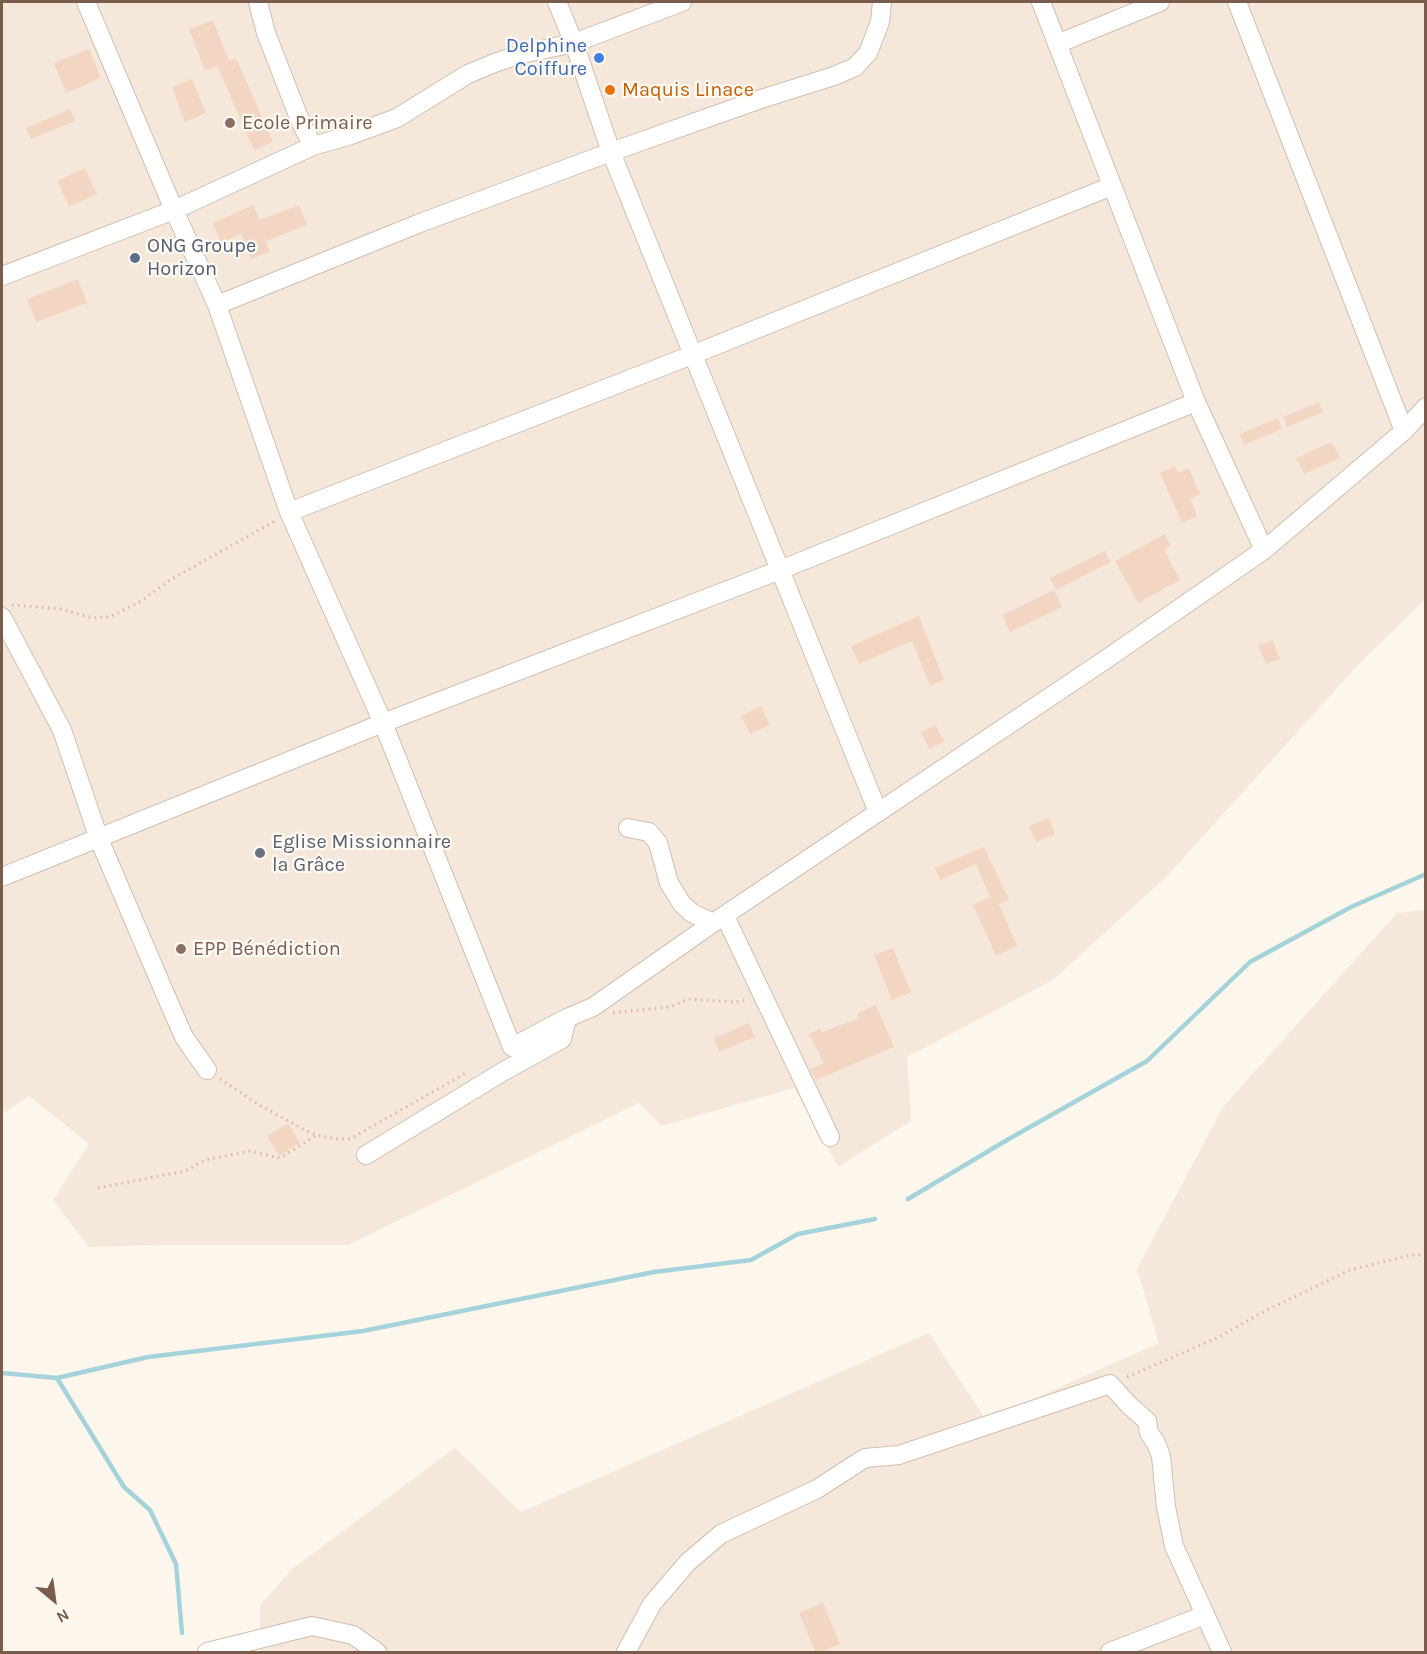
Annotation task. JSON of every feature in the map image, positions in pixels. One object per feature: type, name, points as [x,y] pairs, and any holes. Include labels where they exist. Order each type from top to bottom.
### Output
[{"type":"street","points":[[86,2],[217,305],[289,512],[383,723],[512,1047],[593,1007],[719,919],[1105,660],[1264,550],[1404,431],[1425,407]]},
{"type":"street","points":[[258,2],[266,33],[301,123],[313,146]]},
{"type":"street","points":[[557,2],[574,43],[611,152],[878,812]]},
{"type":"street","points":[[2,276],[174,210],[313,146],[397,118],[468,74],[497,62],[574,43],[682,2]]},
{"type":"street","points":[[217,305],[420,223],[611,152],[855,67],[868,53],[876,37],[882,2]]},
{"type":"street","points":[[1041,2],[1196,402],[1264,550]]},
{"type":"street","points":[[1057,44],[1160,2]]},
{"type":"street","points":[[1237,2],[1404,431]]},
{"type":"street","points":[[289,512],[692,355],[1112,186]]},
{"type":"street","points":[[2,877],[383,723],[780,570],[1196,402]]},
{"type":"street","points":[[3,611],[62,730],[99,839],[184,1037],[207,1070]]},
{"type":"street","points":[[628,828],[649,832],[658,843],[669,883],[682,904],[692,913],[719,919],[765,997],[830,1137]]},
{"type":"street","points":[[366,1155],[504,1071],[562,1039],[567,1018]]},
{"type":"street","points":[[626,1653],[652,1604],[688,1562],[721,1534],[818,1489],[865,1458],[899,1455],[1110,1384],[1147,1421],[1149,1433],[1161,1456],[1166,1506],[1174,1546],[1222,1653]]},
{"type":"street","points":[[1110,1653],[1205,1615]]},
{"type":"street","points":[[207,1653],[312,1626],[353,1635],[377,1653]]},
{"type":"path","points":[[3,611],[61,609],[92,618],[110,617],[141,601],[170,580],[289,512]]},
{"type":"path","points":[[593,1007],[612,1013],[670,1007],[688,999],[735,1002],[765,997]]},
{"type":"path","points":[[207,1070],[261,1106],[317,1135],[336,1139],[350,1138],[471,1070]]},
{"type":"path","points":[[98,1188],[185,1171],[205,1160],[250,1150],[280,1158],[317,1135]]},
{"type":"path","points":[[1110,1384],[1217,1338],[1263,1312],[1350,1270],[1412,1255],[1425,1255]]},
{"type":"shaded area","points":[[2,2],[1425,2],[1425,599],[1358,665],[1167,876],[1053,980],[907,1057],[911,1121],[838,1167],[794,1088],[662,1126],[639,1103],[348,1245],[89,1247],[53,1200],[89,1144],[29,1096],[2,1114]]},
{"type":"shaded area","points":[[1425,910],[1425,1652],[260,1652],[260,1606],[292,1569],[455,1448],[521,1512],[929,1333],[986,1420],[1159,1343],[1137,1269],[1223,1107],[1397,913]]},
{"type":"building","points":[[213,20],[229,61],[236,58],[273,142],[254,150],[217,66],[205,71],[189,29]]},
{"type":"building","points":[[89,49],[101,78],[66,93],[54,63]]},
{"type":"building","points":[[192,79],[206,113],[185,122],[172,87]]},
{"type":"building","points":[[70,109],[75,121],[31,139],[26,128]]},
{"type":"building","points":[[85,168],[97,194],[69,207],[57,181]]},
{"type":"building","points":[[253,205],[260,220],[299,205],[307,225],[266,241],[270,252],[251,259],[241,234],[221,243],[213,223]]},
{"type":"building","points":[[78,279],[87,303],[36,322],[27,299]]},
{"type":"building","points":[[1319,402],[1323,412],[1287,427],[1283,417]]},
{"type":"building","points":[[1278,418],[1282,429],[1244,445],[1240,434]]},
{"type":"building","points":[[1332,442],[1340,458],[1304,474],[1296,458]]},
{"type":"building","points":[[1175,466],[1178,473],[1189,468],[1200,494],[1190,499],[1197,516],[1182,523],[1160,473]]},
{"type":"building","points":[[1165,534],[1171,546],[1164,549],[1180,580],[1138,603],[1115,561]]},
{"type":"building","points":[[1105,551],[1111,562],[1056,590],[1050,578]]},
{"type":"building","points":[[1054,590],[1062,607],[1010,632],[1002,615]]},
{"type":"building","points":[[919,616],[944,680],[930,686],[912,641],[859,664],[851,646]]},
{"type":"building","points":[[1272,640],[1280,659],[1266,664],[1258,646]]},
{"type":"building","points":[[761,706],[770,725],[750,734],[741,716]]},
{"type":"building","points":[[936,725],[944,742],[929,749],[921,732]]},
{"type":"building","points":[[1049,818],[1055,834],[1036,842],[1029,826]]},
{"type":"building","points":[[984,847],[1009,900],[999,904],[1017,946],[996,956],[973,905],[990,897],[976,864],[940,880],[935,868]]},
{"type":"building","points":[[893,948],[911,992],[892,1000],[874,955]]},
{"type":"building","points":[[876,1005],[894,1047],[816,1080],[810,1069],[824,1063],[809,1034],[820,1028],[822,1032],[859,1018],[857,1013]]},
{"type":"building","points":[[749,1023],[755,1037],[719,1052],[714,1038]]},
{"type":"building","points":[[288,1123],[300,1143],[279,1156],[267,1136]]},
{"type":"building","points":[[823,1603],[840,1644],[816,1653],[799,1613]]},
{"type":"waterway","points":[[908,1199],[1147,1061],[1250,962],[1351,907],[1426,874]]},
{"type":"waterway","points":[[2,1373],[57,1378],[148,1357],[363,1331],[654,1272],[751,1260],[798,1234],[875,1219]]},
{"type":"waterway","points":[[57,1378],[124,1487],[150,1510],[176,1564],[182,1633]]},
{"type":"place","name":"Delphine Coiffure","points":[[599,58]]},
{"type":"place","name":"Maquis Linace","points":[[610,90]]},
{"type":"place","name":"Ecole Primaire","points":[[230,123]]},
{"type":"place","name":"ONG Groupe Horizon","points":[[135,258]]},
{"type":"place","name":"Eglise Missionnaire la Grâce","points":[[260,853]]},
{"type":"place","name":"EPP Bénédiction","points":[[181,949]]}]
